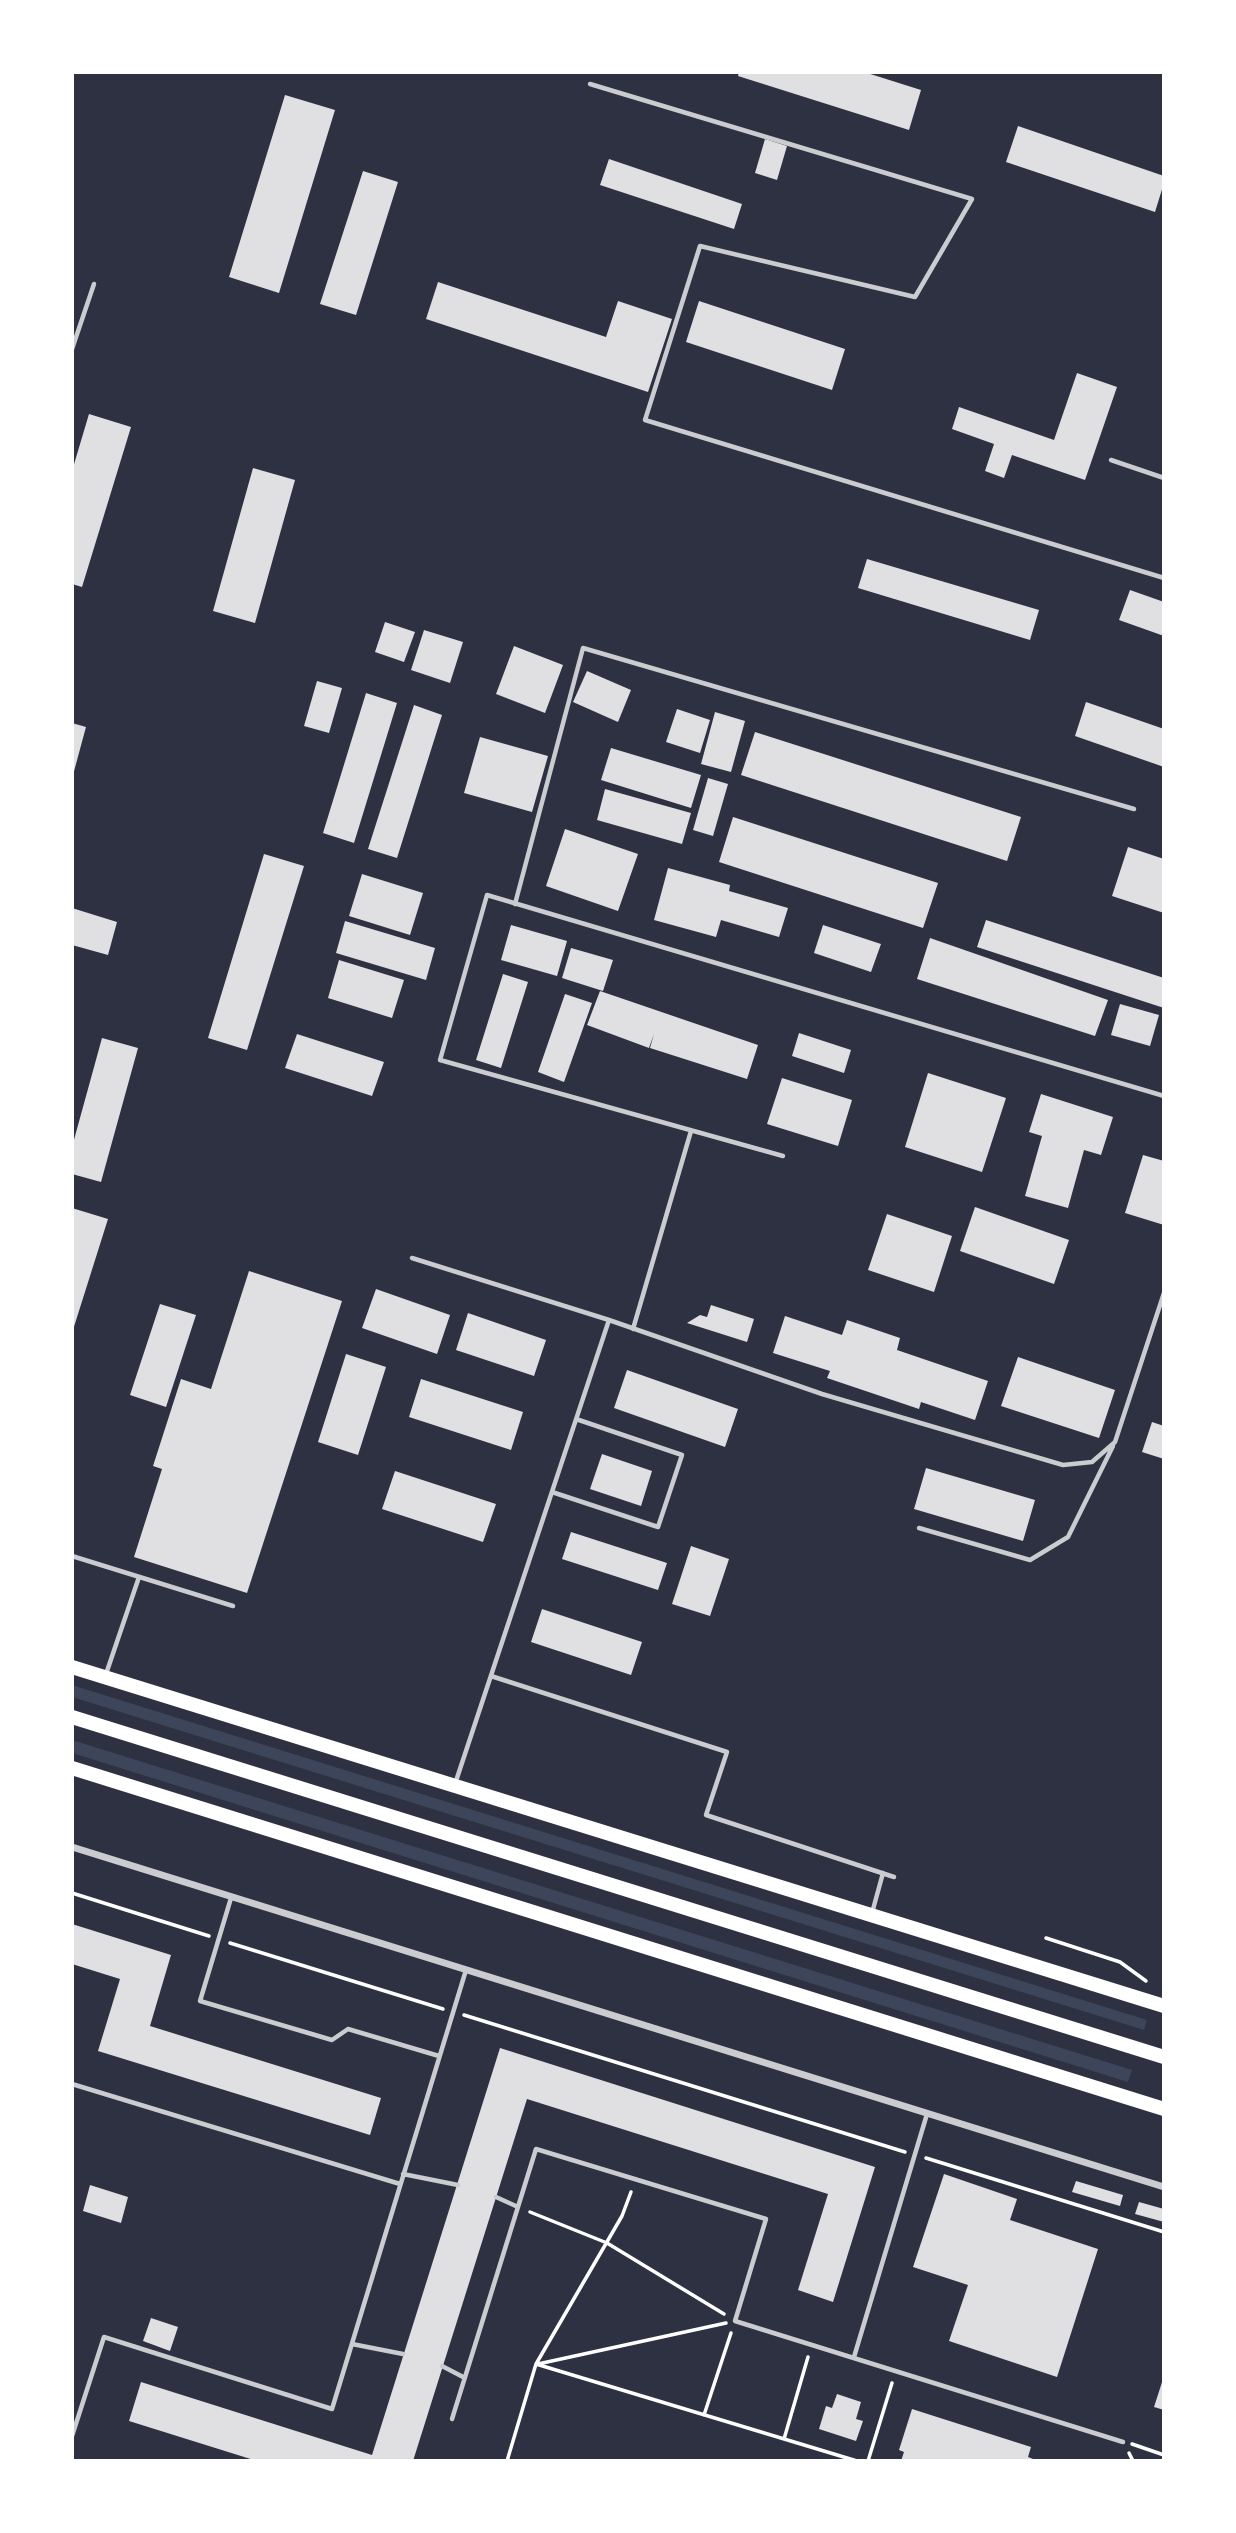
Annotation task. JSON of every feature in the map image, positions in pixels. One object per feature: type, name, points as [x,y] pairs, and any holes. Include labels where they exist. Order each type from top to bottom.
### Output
[{"type":"main road","points":[[72,1667],[1164,2006]]},
{"type":"main road","points":[[72,1717],[1164,2057]]},
{"type":"main road","points":[[72,1768],[1164,2109]]},
{"type":"street","points":[[72,1847],[1164,2187]]},
{"type":"lane","points":[[590,84],[972,199],[915,297],[699,246],[645,420],[1164,578]]},
{"type":"lane","points":[[72,349],[94,284]]},
{"type":"lane","points":[[1111,460],[1164,478]]},
{"type":"lane","points":[[515,904],[583,649],[1134,809]]},
{"type":"lane","points":[[783,1156],[440,1060],[487,895],[1164,1097]]},
{"type":"lane","points":[[633,1329],[691,1131]]},
{"type":"lane","points":[[412,1258],[609,1320],[822,1394],[1063,1465],[1092,1462],[1115,1442]]},
{"type":"lane","points":[[919,1528],[1030,1560],[1068,1537],[1115,1442],[1164,1293]]},
{"type":"lane","points":[[454,1786],[609,1320]]},
{"type":"lane","points":[[552,1492],[658,1527],[682,1455],[576,1419]]},
{"type":"lane","points":[[72,1556],[233,1606]]},
{"type":"lane","points":[[105,1678],[139,1577]]},
{"type":"lane","points":[[491,1676],[727,1752],[706,1815],[894,1877]]},
{"type":"lane","points":[[871,1915],[883,1873]]},
{"type":"lane","points":[[232,1897],[200,2001],[332,2040],[348,2029],[439,2056]]},
{"type":"lane","points":[[72,2436],[104,2337],[332,2409],[466,1970]]},
{"type":"lane","points":[[72,2084],[401,2184]]},
{"type":"lane","points":[[854,2358],[927,2113]]},
{"type":"lane","points":[[452,2420],[536,2149],[766,2219],[735,2320],[1123,2442]]},
{"type":"lane","points":[[403,2174],[457,2185]]},
{"type":"lane","points":[[496,2197],[518,2207]]},
{"type":"lane","points":[[352,2344],[403,2354]]},
{"type":"lane","points":[[442,2366],[465,2378]]},
{"type":"path","points":[[72,1894],[1164,2232]]},
{"type":"path","points":[[1046,1938],[1120,1962],[1150,1984]]},
{"type":"path","points":[[507,2461],[536,2364],[607,2244],[622,2216],[636,2179]]},
{"type":"path","points":[[518,2207],[607,2244],[735,2320]]},
{"type":"path","points":[[536,2364],[735,2320]]},
{"type":"path","points":[[704,2415],[735,2320]]},
{"type":"path","points":[[784,2439],[812,2344]]},
{"type":"path","points":[[536,2364],[857,2461]]},
{"type":"path","points":[[868,2461],[896,2371]]},
{"type":"path","points":[[1123,2442],[1164,2455]]},
{"type":"shaded area","points":[[72,1685],[1147,2020],[1144,2030],[72,1697]]},
{"type":"shaded area","points":[[72,1740],[1132,2070],[1128,2082],[72,1753]]},
{"type":"building","points":[[739,72],[864,72],[921,90],[909,130],[738,76]]},
{"type":"building","points":[[285,95],[335,110],[279,293],[229,277]]},
{"type":"building","points":[[1018,126],[1164,176],[1155,212],[1006,162]]},
{"type":"building","points":[[765,139],[787,146],[777,180],[755,173]]},
{"type":"building","points":[[609,159],[742,204],[734,229],[600,185]]},
{"type":"building","points":[[363,171],[398,182],[356,315],[320,304]]},
{"type":"building","points":[[438,282],[606,337],[618,301],[672,319],[648,392],[426,319]]},
{"type":"building","points":[[699,301],[845,349],[832,390],[686,342]]},
{"type":"building","points":[[1077,373],[1117,387],[1085,480],[1012,455],[1004,478],[985,471],[994,444],[952,429],[959,407],[1054,440]]},
{"type":"building","points":[[89,414],[131,427],[82,587],[72,584],[72,471]]},
{"type":"building","points":[[253,468],[295,480],[255,623],[213,611]]},
{"type":"building","points":[[867,559],[1039,610],[1030,640],[858,588]]},
{"type":"building","points":[[1130,590],[1164,602],[1164,636],[1119,620]]},
{"type":"building","points":[[385,622],[415,632],[404,662],[375,652]]},
{"type":"building","points":[[424,630],[463,642],[450,683],[411,670]]},
{"type":"building","points":[[514,646],[563,665],[545,713],[496,694]]},
{"type":"building","points":[[587,671],[631,690],[618,722],[573,702]]},
{"type":"building","points":[[317,681],[342,688],[329,733],[304,726]]},
{"type":"building","points":[[366,693],[397,703],[354,843],[323,833]]},
{"type":"building","points":[[1086,702],[1164,729],[1164,767],[1075,736]]},
{"type":"building","points":[[414,705],[442,715],[397,858],[368,849]]},
{"type":"building","points":[[677,709],[710,720],[700,753],[666,742]]},
{"type":"building","points":[[715,712],[745,721],[731,772],[701,764]]},
{"type":"building","points":[[72,723],[86,727],[73,775],[72,774]]},
{"type":"building","points":[[755,732],[1021,817],[1007,861],[741,775]]},
{"type":"building","points":[[480,737],[548,756],[532,812],[464,793]]},
{"type":"building","points":[[611,748],[701,775],[691,808],[601,780]]},
{"type":"building","points":[[708,778],[728,784],[713,836],[693,830]]},
{"type":"building","points":[[605,789],[691,813],[682,844],[597,820]]},
{"type":"building","points":[[733,817],[938,883],[923,928],[719,862]]},
{"type":"building","points":[[565,829],[638,854],[618,911],[546,886]]},
{"type":"building","points":[[1128,847],[1164,859],[1164,913],[1112,896]]},
{"type":"building","points":[[264,854],[304,866],[247,1050],[208,1038]]},
{"type":"building","points":[[668,868],[730,885],[729,891],[788,908],[779,937],[721,920],[716,937],[654,920]]},
{"type":"building","points":[[362,874],[423,893],[410,935],[349,916]]},
{"type":"building","points":[[72,908],[117,922],[108,955],[72,945]]},
{"type":"building","points":[[986,920],[1164,978],[1164,1008],[977,947]]},
{"type":"building","points":[[345,921],[435,948],[426,980],[336,953]]},
{"type":"building","points":[[511,925],[567,941],[557,976],[501,960]]},
{"type":"building","points":[[823,925],[881,944],[871,972],[814,953]]},
{"type":"building","points":[[930,938],[1108,1000],[1095,1036],[917,979]]},
{"type":"building","points":[[571,948],[613,960],[603,991],[562,978]]},
{"type":"building","points":[[339,960],[404,980],[392,1018],[328,998]]},
{"type":"building","points":[[503,974],[528,982],[501,1068],[476,1060]]},
{"type":"building","points":[[600,991],[758,1045],[747,1079],[650,1048],[654,1034],[649,1048],[587,1025]]},
{"type":"building","points":[[565,994],[592,1003],[564,1082],[538,1072]]},
{"type":"building","points":[[1120,1004],[1159,1015],[1150,1046],[1111,1035]]},
{"type":"building","points":[[799,1033],[851,1050],[844,1073],[792,1056]]},
{"type":"building","points":[[297,1034],[384,1062],[372,1096],[285,1068]]},
{"type":"building","points":[[102,1038],[138,1048],[101,1182],[72,1174],[72,1147]]},
{"type":"building","points":[[928,1073],[1006,1098],[982,1172],[905,1147]]},
{"type":"building","points":[[782,1078],[852,1100],[838,1146],[767,1124]]},
{"type":"building","points":[[1041,1094],[1113,1117],[1101,1155],[1084,1150],[1068,1208],[1025,1196],[1042,1136],[1029,1132]]},
{"type":"building","points":[[1143,1155],[1164,1161],[1164,1225],[1125,1213]]},
{"type":"building","points":[[975,1207],[1069,1240],[1054,1284],[960,1251]]},
{"type":"building","points":[[72,1208],[108,1219],[72,1333]]},
{"type":"building","points":[[887,1214],[952,1236],[934,1292],[868,1270]]},
{"type":"building","points":[[249,1271],[342,1301],[247,1593],[134,1557],[162,1469],[153,1466],[181,1379],[211,1389]]},
{"type":"building","points":[[376,1289],[450,1315],[437,1354],[362,1328]]},
{"type":"building","points":[[160,1304],[196,1315],[166,1407],[130,1395]]},
{"type":"building","points":[[711,1305],[754,1319],[747,1342],[687,1323],[700,1315],[707,1317]]},
{"type":"building","points":[[468,1313],[546,1340],[534,1376],[456,1350]]},
{"type":"building","points":[[785,1316],[842,1335],[847,1320],[900,1338],[897,1350],[988,1381],[975,1420],[921,1402],[919,1409],[827,1378],[830,1371],[773,1353]]},
{"type":"building","points":[[346,1354],[386,1367],[358,1455],[318,1442]]},
{"type":"building","points":[[1018,1357],[1115,1390],[1099,1438],[1001,1406]]},
{"type":"building","points":[[627,1370],[738,1409],[725,1447],[614,1408]]},
{"type":"building","points":[[421,1379],[523,1412],[511,1450],[409,1417]]},
{"type":"building","points":[[1152,1422],[1164,1426],[1164,1459],[1142,1452]]},
{"type":"building","points":[[602,1454],[652,1471],[641,1506],[590,1489]]},
{"type":"building","points":[[926,1468],[1035,1500],[1023,1541],[914,1509]]},
{"type":"building","points":[[395,1471],[496,1504],[483,1542],[382,1509]]},
{"type":"building","points":[[571,1532],[667,1563],[658,1590],[562,1559]]},
{"type":"building","points":[[691,1546],[729,1559],[710,1616],[672,1604]]},
{"type":"building","points":[[542,1609],[642,1642],[631,1675],[531,1642]]},
{"type":"building","points":[[72,1924],[171,1955],[150,2026],[381,2098],[370,2135],[98,2051],[120,1979],[72,1964]]},
{"type":"building","points":[[500,2048],[875,2167],[833,2302],[798,2290],[828,2194],[527,2099],[413,2461],[257,2461],[129,2421],[141,2382],[372,2455]]},
{"type":"building","points":[[944,2174],[1017,2199],[1010,2220],[1098,2249],[1057,2377],[949,2341],[968,2285],[913,2267]]},
{"type":"building","points":[[1076,2181],[1123,2195],[1120,2206],[1072,2192]]},
{"type":"building","points":[[90,2185],[128,2197],[121,2223],[83,2211]]},
{"type":"building","points":[[1139,2202],[1164,2209],[1164,2222],[1135,2214]]},
{"type":"building","points":[[151,2318],[178,2327],[170,2351],[143,2341]]},
{"type":"building","points":[[1164,2376],[1164,2410],[1154,2407]]},
{"type":"building","points":[[837,2394],[861,2402],[856,2419],[863,2421],[856,2441],[819,2429],[826,2406],[832,2408]]},
{"type":"building","points":[[912,2409],[1031,2447],[1028,2457],[1038,2461],[901,2461],[904,2452],[899,2450]]}]
